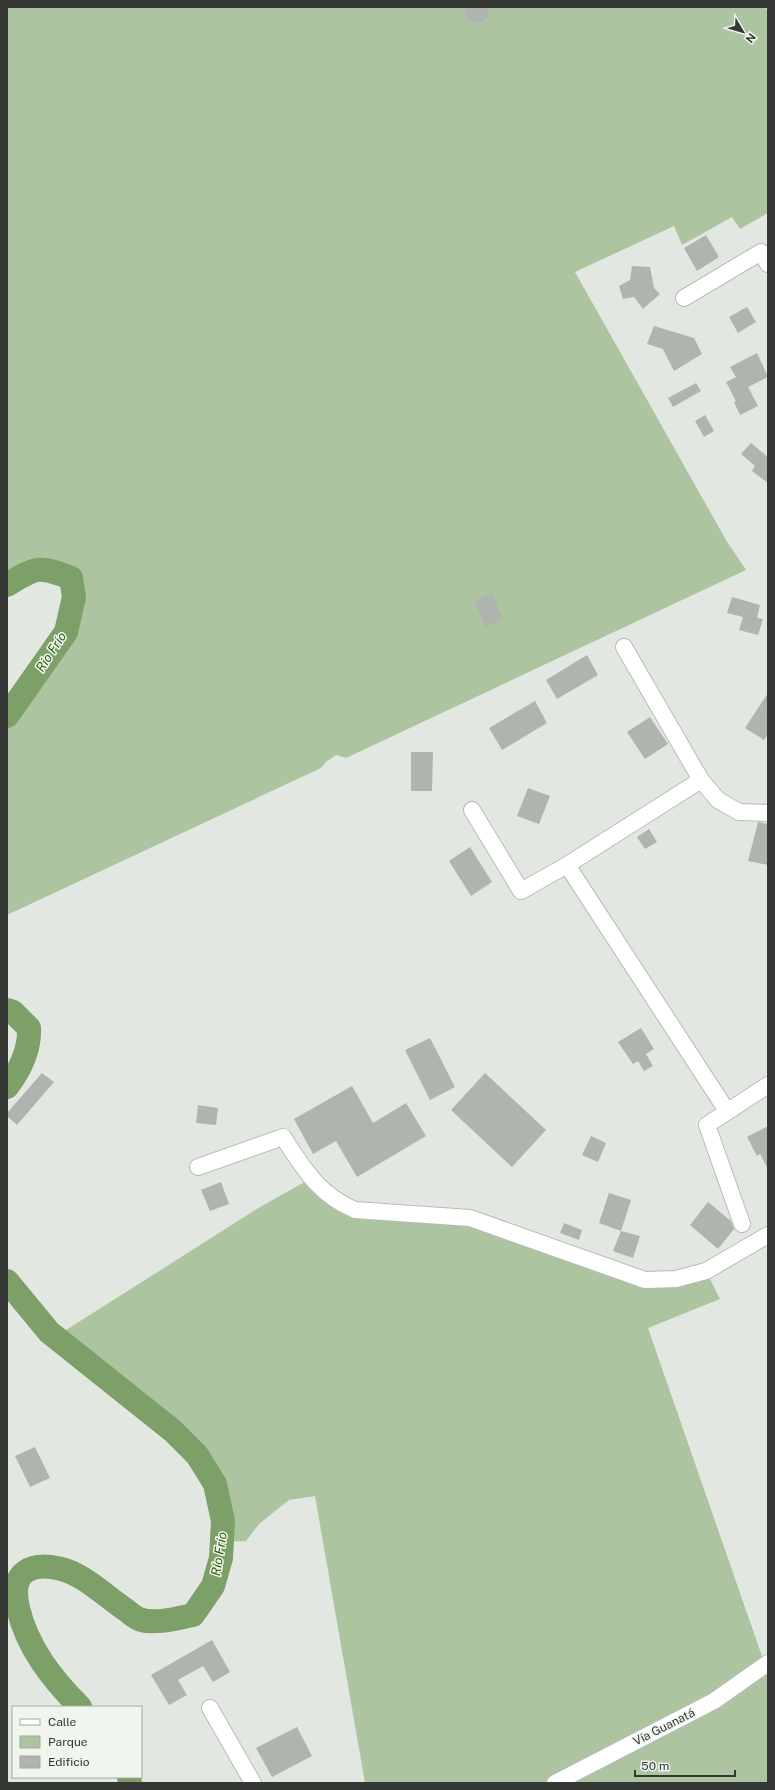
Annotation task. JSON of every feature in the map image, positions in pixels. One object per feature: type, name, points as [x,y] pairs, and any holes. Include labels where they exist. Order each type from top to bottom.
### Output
[{"type":"street","points":[[684,298],[761,252],[768,264]]},
{"type":"street","points":[[624,647],[701,780],[718,800],[739,812],[768,813]]},
{"type":"street","points":[[472,810],[521,892],[567,865],[701,780]]},
{"type":"street","points":[[567,865],[728,1111]]},
{"type":"street","points":[[742,1224],[707,1125],[768,1085]]},
{"type":"street","points":[[198,1167],[283,1137],[310,1179],[338,1203],[355,1210],[470,1218],[645,1280],[676,1279],[706,1270],[768,1235]]},
{"type":"street","name":"Vía Guanatá","points":[[555,1783],[714,1702],[768,1663]]},
{"type":"street","points":[[210,1708],[253,1783]]},
{"type":"green space","points":[[7,7],[765,7],[768,12],[768,213],[740,229],[732,217],[682,245],[674,226],[575,272],[726,540],[746,570],[346,758],[336,755],[327,761],[321,768],[7,915],[7,716],[66,632],[74,597],[71,578],[51,571],[31,571],[7,585]]},
{"type":"green space","points":[[310,1179],[338,1203],[470,1218],[645,1280],[706,1271],[720,1299],[648,1328],[765,1665],[768,1663],[768,1783],[365,1783],[315,1496],[289,1500],[259,1524],[246,1541],[222,1542],[223,1521],[215,1484],[197,1455],[173,1431],[55,1337],[260,1207]]},
{"type":"building","points":[[465,7],[487,7],[488,15],[483,22],[475,23],[466,18]]},
{"type":"building","points":[[706,235],[719,257],[697,271],[684,248]]},
{"type":"building","points":[[632,266],[650,267],[654,288],[660,294],[643,309],[634,297],[623,299],[619,286],[630,280]]},
{"type":"building","points":[[747,307],[756,322],[738,333],[729,317]]},
{"type":"building","points":[[654,326],[694,338],[702,354],[674,371],[663,349],[647,344]]},
{"type":"building","points":[[757,353],[768,377],[748,387],[758,406],[740,415],[734,402],[736,401],[726,382],[736,377],[730,367]]},
{"type":"building","points":[[696,383],[701,391],[673,407],[668,398]]},
{"type":"building","points":[[705,415],[714,431],[704,437],[695,421]]},
{"type":"building","points":[[751,443],[768,457],[768,483],[752,471],[755,466],[741,454]]},
{"type":"building","points":[[492,593],[503,619],[486,627],[474,601]]},
{"type":"building","points":[[732,597],[760,605],[757,618],[763,619],[758,635],[739,630],[743,617],[727,613]]},
{"type":"building","points":[[587,655],[598,675],[557,699],[546,680]]},
{"type":"building","points":[[768,693],[768,734],[764,740],[745,728]]},
{"type":"building","points":[[535,701],[547,723],[502,750],[489,728]]},
{"type":"building","points":[[650,717],[668,744],[645,759],[627,732]]},
{"type":"building","points":[[411,752],[433,752],[432,791],[411,791]]},
{"type":"building","points":[[528,788],[550,796],[539,824],[517,816]]},
{"type":"building","points":[[758,822],[768,824],[768,865],[748,861]]},
{"type":"building","points":[[649,829],[657,842],[645,849],[637,837]]},
{"type":"building","points":[[470,847],[492,882],[471,896],[449,861]]},
{"type":"building","points":[[641,1028],[654,1049],[646,1054],[653,1066],[644,1071],[638,1061],[633,1064],[618,1042]]},
{"type":"building","points":[[430,1038],[455,1087],[430,1100],[405,1050]]},
{"type":"building","points":[[42,1073],[54,1082],[17,1125],[7,1116],[7,1113]]},
{"type":"building","points":[[485,1073],[546,1130],[512,1167],[451,1110]]},
{"type":"building","points":[[352,1086],[373,1123],[406,1103],[426,1136],[357,1177],[336,1141],[313,1154],[294,1119]]},
{"type":"building","points":[[198,1105],[218,1108],[216,1125],[196,1123]]},
{"type":"building","points":[[768,1126],[768,1169],[760,1154],[757,1156],[747,1137]]},
{"type":"building","points":[[591,1136],[606,1143],[598,1162],[582,1155]]},
{"type":"building","points":[[221,1182],[229,1204],[210,1211],[201,1190]]},
{"type":"building","points":[[609,1193],[631,1200],[621,1231],[599,1223]]},
{"type":"building","points":[[708,1202],[731,1221],[734,1229],[718,1249],[690,1225]]},
{"type":"building","points":[[564,1223],[582,1230],[579,1240],[560,1233]]},
{"type":"building","points":[[621,1231],[640,1236],[633,1258],[613,1251]]},
{"type":"building","points":[[35,1447],[50,1478],[30,1487],[15,1456]]},
{"type":"building","points":[[212,1640],[230,1672],[213,1682],[203,1666],[178,1680],[187,1695],[169,1705],[151,1675]]},
{"type":"building","points":[[297,1727],[312,1756],[272,1777],[256,1748]]},
{"type":"waterway","name":"Río Frío","points":[[7,585],[31,571],[51,571],[71,578],[74,597],[66,632],[7,716]]},
{"type":"waterway","name":"Río Frío","points":[[7,1010],[13,1012],[29,1028],[26,1052],[20,1067],[7,1087]]},
{"type":"waterway","name":"Río Frío","points":[[7,1281],[49,1332],[173,1431],[197,1455],[215,1484],[223,1521],[221,1558],[213,1586],[193,1615],[159,1621],[145,1621],[135,1617],[82,1578],[62,1569],[51,1567],[34,1568],[21,1575],[17,1583],[16,1598],[22,1622],[28,1636],[34,1649],[50,1674],[79,1706]]},
{"type":"waterway","name":"Río Frío","points":[[129,1778],[130,1783]]}]
